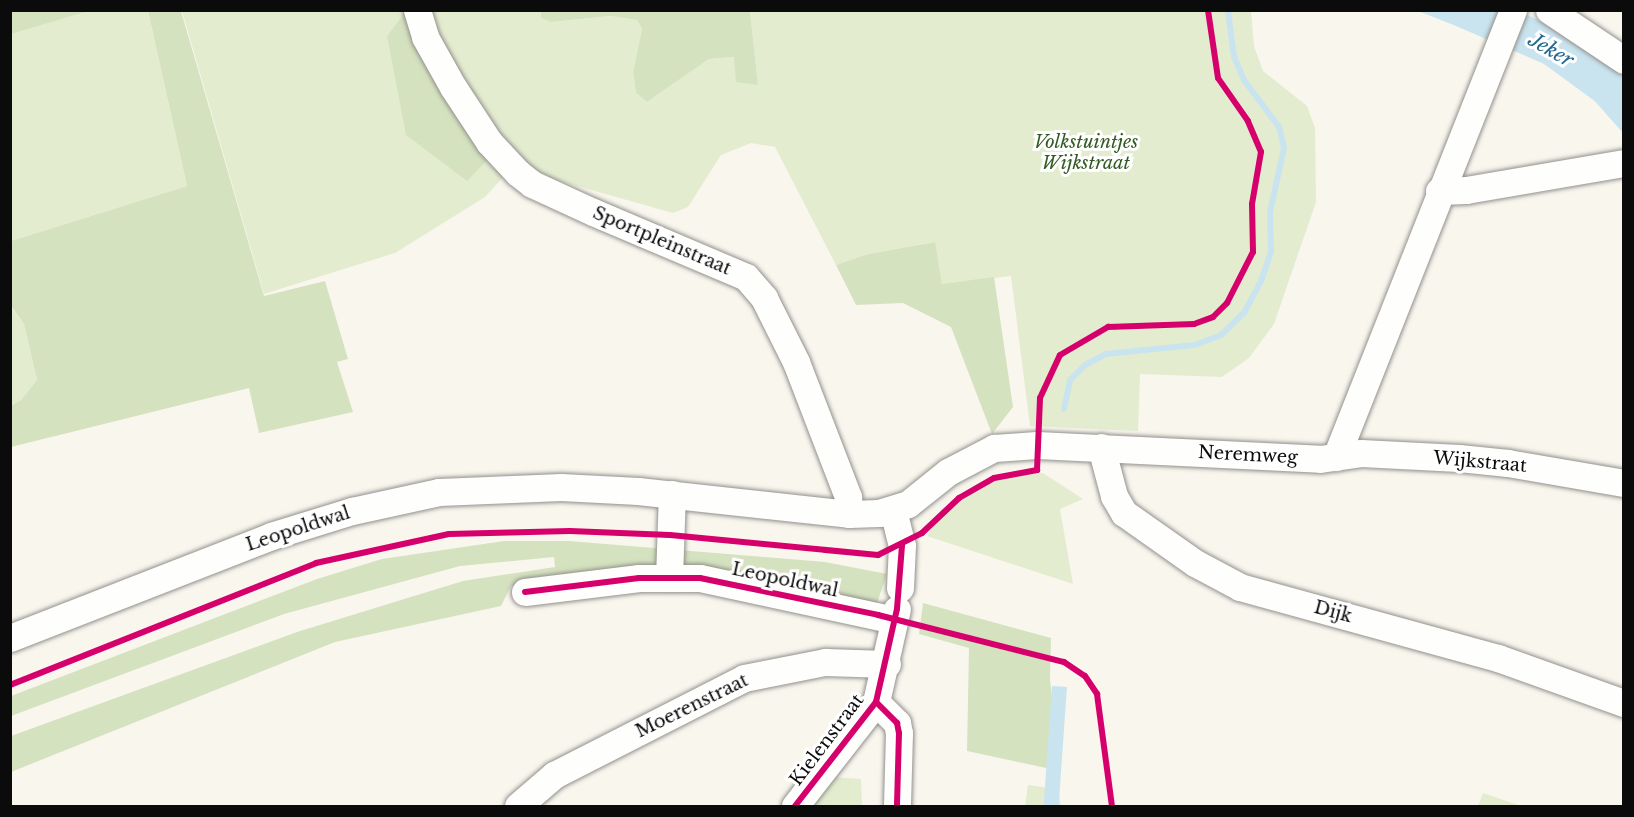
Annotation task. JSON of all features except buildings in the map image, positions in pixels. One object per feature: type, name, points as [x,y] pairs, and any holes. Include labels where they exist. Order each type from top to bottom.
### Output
[{"type":"street","name":"Sportpleinstraat","points":[[417,10],[426,38],[453,87],[489,142],[518,173],[532,184],[592,212],[746,277],[764,298],[796,362],[848,497],[849,514]]},
{"type":"street","points":[[1336,457],[1439,191],[1513,10]]},
{"type":"street","points":[[1549,10],[1623,60]]},
{"type":"street","points":[[1439,191],[1466,190],[1623,163]]},
{"type":"street","name":"Neremweg","points":[[893,510],[923,495],[948,472],[994,448],[1101,447],[1336,457]]},
{"type":"street","name":"Dijk","points":[[1101,447],[1114,496],[1124,513],[1195,563],[1240,587],[1498,658],[1623,703]]},
{"type":"street","name":"Wijkstraat","points":[[1336,457],[1361,453],[1498,462],[1623,483]]},
{"type":"street","name":"Leopoldwal","points":[[10,638],[271,536],[396,500],[439,492],[525,487],[672,494],[849,514],[893,510]]},
{"type":"street","points":[[669,578],[672,494]]},
{"type":"street","name":"Kielenstraat","points":[[795,807],[876,702],[887,664],[897,606],[902,545],[893,510]]},
{"type":"street","name":"Leopoldwal","points":[[525,592],[669,578],[897,606]]},
{"type":"street","name":"Moerenstraat","points":[[518,807],[554,775],[744,678],[825,662],[887,664]]},
{"type":"street","points":[[876,702],[897,723],[899,733],[897,807]]},
{"type":"green space","points":[[11,10],[89,10],[89,11],[11,34]]},
{"type":"green space","points":[[89,11],[148,11],[187,186],[11,241],[10,34]]},
{"type":"green space","points":[[148,11],[181,11],[264,296],[325,281],[348,359],[337,362],[353,412],[259,433],[249,388],[11,447],[11,406],[21,400],[37,380],[24,324],[11,306],[11,241],[187,186]]},
{"type":"green space","points":[[182,11],[406,11],[491,156],[507,173],[485,197],[395,253],[264,294]]},
{"type":"green space","points":[[406,11],[491,156],[467,181],[406,135],[387,36]]},
{"type":"green space","name":"Volkstuintjes Wijkstraat","points":[[430,11],[541,11],[541,18],[552,22],[610,16],[637,20],[642,29],[633,72],[636,93],[647,102],[709,59],[735,57],[758,85],[750,11],[1251,11],[1254,46],[1263,71],[1307,106],[1315,128],[1316,202],[1274,324],[1249,358],[1222,377],[1140,374],[1138,431],[1030,426],[1011,276],[942,284],[934,242],[868,254],[836,265],[775,147],[751,143],[721,155],[688,207],[673,213],[538,175],[489,121],[439,39]]},
{"type":"green space","points":[[541,11],[750,11],[758,85],[736,82],[734,57],[709,59],[647,102],[636,93],[633,72],[642,29],[637,20],[610,16],[551,22],[541,18]]},
{"type":"green space","points":[[935,242],[942,284],[994,277],[1013,407],[992,434],[951,327],[903,303],[856,305],[836,265],[868,254]]},
{"type":"green space","points":[[10,306],[24,324],[37,380],[21,400],[11,406]]},
{"type":"green space","points":[[1043,473],[1083,499],[1060,509],[1073,584],[927,536],[942,512],[975,485],[999,476]]},
{"type":"green space","points":[[504,541],[569,541],[825,562],[887,574],[876,606],[732,570],[657,566],[511,586],[501,606],[335,642],[11,772],[11,736],[297,632],[463,581],[555,567],[554,557],[460,566],[284,614],[11,716],[11,696],[317,579],[382,559]]},
{"type":"green space","points":[[923,603],[1051,638],[1050,679],[1060,771],[967,751],[969,648],[919,634]]},
{"type":"green space","points":[[831,777],[861,779],[862,806],[809,806]]},
{"type":"green space","points":[[1028,785],[1058,789],[1061,806],[1025,806]]},
{"type":"green space","points":[[1483,793],[1521,806],[1478,806]]},
{"type":"water","points":[[1418,11],[1494,11],[1484,37]]},
{"type":"water","points":[[1527,17],[1623,88],[1623,133],[1572,75],[1517,42]]},
{"type":"water","points":[[1052,686],[1067,687],[1059,806],[1044,806]]},
{"type":"waterway","points":[[1064,409],[1070,380],[1085,365],[1106,354],[1195,345],[1221,335],[1244,313],[1261,281],[1271,252],[1270,212],[1284,148],[1279,127],[1244,80],[1234,57],[1228,10]]},
{"type":"waterway","name":"Jeker","points":[[1467,10],[1553,47],[1613,91],[1624,105]]},
{"type":"cycle path","points":[[10,685],[316,563],[449,534],[570,531],[670,535],[878,555],[922,533],[959,498],[994,478],[1037,470],[1040,398],[1060,355],[1108,327],[1194,324],[1213,317],[1227,303],[1253,252],[1252,204],[1261,152],[1248,121],[1218,78],[1208,10]]},
{"type":"cycle path","points":[[795,806],[876,702],[897,609],[902,545]]},
{"type":"cycle path","points":[[525,592],[639,578],[700,578],[878,615],[1064,662],[1085,676],[1097,694],[1112,806]]},
{"type":"cycle path","points":[[876,702],[897,723],[899,733],[897,806]]}]
